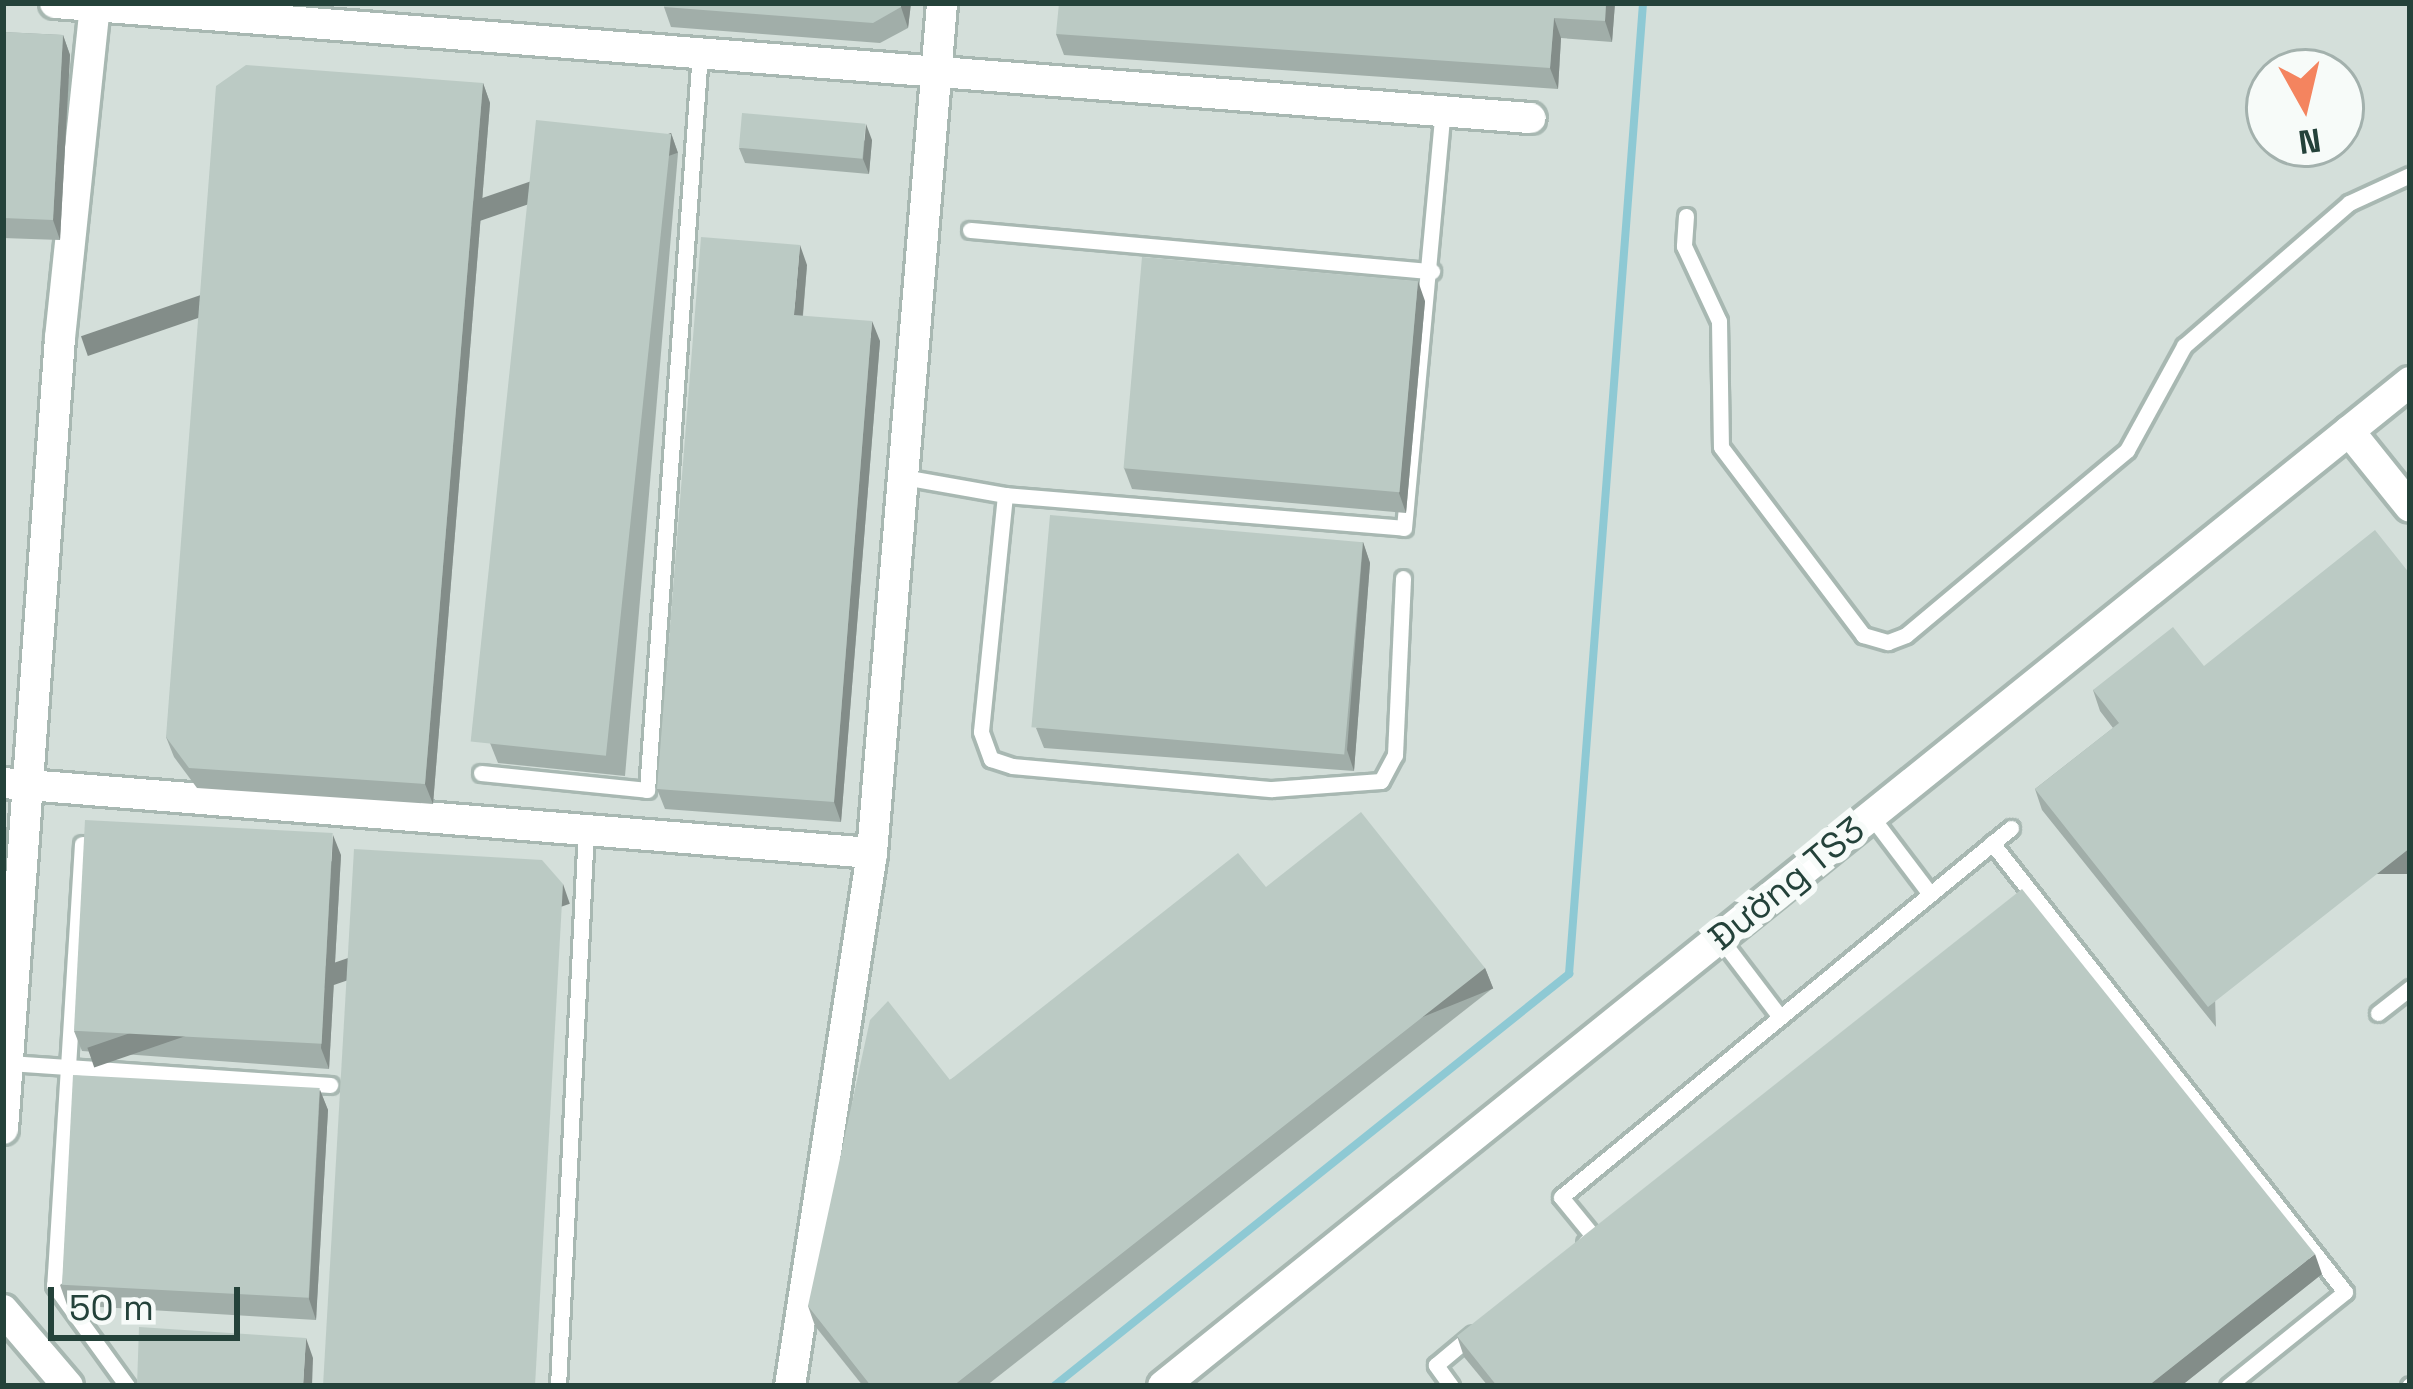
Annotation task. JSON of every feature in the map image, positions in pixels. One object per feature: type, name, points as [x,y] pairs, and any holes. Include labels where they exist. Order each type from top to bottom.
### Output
[{"type":"street","points":[[55,3],[1531,118]]},
{"type":"street","points":[[790,1386],[872,853],[942,3]]},
{"type":"street","points":[[3,1129],[17,784],[95,5]]},
{"type":"street","name":"Đường TS3","points":[[1163,1386],[2410,382]]},
{"type":"street","points":[[2349,430],[2410,507]]},
{"type":"street","points":[[17,784],[872,853]]},
{"type":"street","points":[[3,1310],[68,1386]]},
{"type":"lane","points":[[481,773],[647,790],[700,53]]},
{"type":"lane","points":[[903,477],[1005,494],[1404,528],[1432,271],[1443,111]]},
{"type":"lane","points":[[1686,216],[1684,246],[1719,321],[1720,446],[1863,635],[1888,642],[1906,635],[2127,450],[2184,346],[2349,203],[2410,176]]},
{"type":"lane","points":[[970,230],[1432,271]]},
{"type":"lane","points":[[1005,494],[981,732],[991,759],[1012,766],[1272,789],[1381,781],[1395,755],[1403,578]]},
{"type":"lane","points":[[1871,816],[1930,894]]},
{"type":"lane","points":[[1576,1250],[1593,1236],[1561,1197],[2011,828]]},
{"type":"lane","points":[[558,1386],[586,830]]},
{"type":"lane","points":[[1992,843],[2345,1292],[2228,1386]]},
{"type":"lane","points":[[82,844],[55,1296],[127,1386]]},
{"type":"lane","points":[[1720,938],[1780,1017]]},
{"type":"lane","points":[[2378,1013],[2410,988]]},
{"type":"lane","points":[[9,1063],[331,1085]]},
{"type":"lane","points":[[1451,1386],[1436,1365],[1488,1322]]},
{"type":"shaded area","points":[[3,3],[2410,3],[2410,1386],[3,1386]]},
{"type":"building","points":[[664,3],[901,3],[901,7],[873,23],[664,7]]},
{"type":"building","points":[[1059,3],[1606,3],[1605,21],[1554,18],[1550,68],[1056,34]]},
{"type":"building","points":[[3,32],[63,35],[53,220],[3,218]]},
{"type":"building","points":[[246,65],[483,83],[425,784],[189,768],[166,737],[216,86]]},
{"type":"building","points":[[742,113],[866,124],[862,159],[739,148]]},
{"type":"building","points":[[536,120],[671,134],[606,756],[471,742]]},
{"type":"building","points":[[701,237],[800,245],[794,315],[872,321],[834,802],[657,789]]},
{"type":"building","points":[[1142,257],[1418,281],[1399,492],[1124,468]]},
{"type":"building","points":[[1050,515],[1363,542],[1344,755],[1031,727]]},
{"type":"building","points":[[2375,530],[2410,574],[2410,848],[2208,1007],[2035,789],[2119,723],[2093,690],[2173,627],[2204,666]]},
{"type":"building","points":[[1361,812],[1485,968],[953,1386],[871,1386],[808,1306],[870,1020],[888,1001],[950,1080],[1238,853],[1266,887]]},
{"type":"building","points":[[85,820],[333,833],[322,1044],[74,1031]]},
{"type":"building","points":[[354,849],[542,860],[563,884],[535,1386],[323,1386]]},
{"type":"building","points":[[2022,889],[2315,1254],[2148,1386],[1497,1386],[1457,1336]]},
{"type":"building","points":[[73,1075],[320,1088],[309,1298],[62,1285]]},
{"type":"building","points":[[139,1327],[306,1338],[303,1386],[137,1386]]},
{"type":"waterway","points":[[1054,1386],[1569,974],[1643,3]]}]
